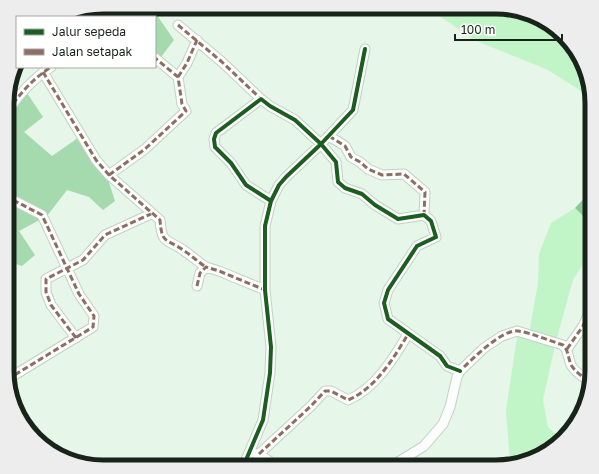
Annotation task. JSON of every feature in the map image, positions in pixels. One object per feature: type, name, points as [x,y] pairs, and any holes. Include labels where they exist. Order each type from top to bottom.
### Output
[{"type":"street","points":[[178,25],[197,40],[261,99],[270,106],[295,120],[321,144],[336,162],[338,182],[345,188],[362,194],[398,219],[424,215],[431,221],[436,237],[416,246],[388,290],[384,303],[388,319],[440,356],[447,366],[460,370]]},
{"type":"street","points":[[109,176],[145,149],[186,111],[182,104],[178,77],[187,63],[197,40]]},
{"type":"street","points":[[254,453],[263,420],[270,373],[271,347],[265,290],[265,226],[271,201],[279,185],[286,177],[329,136],[353,110],[365,49]]},
{"type":"street","points":[[156,59],[178,77]]},
{"type":"street","points":[[14,103],[47,69],[96,160],[109,176],[151,214],[160,220],[161,233],[167,242],[183,250],[206,267],[265,290]]},
{"type":"street","points":[[261,99],[216,133],[214,139],[215,147],[231,163],[246,185],[271,201]]},
{"type":"street","points":[[329,136],[345,146],[351,157],[368,169],[382,175],[404,174],[425,192],[424,215]]},
{"type":"street","points":[[14,201],[42,216],[66,269],[79,294],[94,316],[93,327],[14,375]]},
{"type":"street","points":[[76,338],[52,305],[46,292],[46,279],[83,260],[105,235],[151,214]]},
{"type":"street","points":[[197,286],[200,273],[206,267]]},
{"type":"street","points":[[567,349],[585,322]]},
{"type":"street","points":[[401,460],[424,446],[443,424],[450,407],[460,370],[484,348],[502,336],[517,331],[563,345],[567,349],[570,364],[585,378]]},
{"type":"street","points":[[248,460],[254,453],[311,406],[325,391],[331,391],[348,400],[356,397],[376,380],[394,358],[408,334]]},
{"type":"street","points":[[254,453],[265,460]]},
{"type":"shaded area","points":[[103,14],[156,14],[174,40],[156,64],[156,16],[86,16]]},
{"type":"shaded area","points":[[437,14],[502,14],[519,17],[535,23],[555,36],[567,49],[576,64],[584,93],[546,69],[474,40]]},
{"type":"shaded area","points":[[23,87],[43,117],[24,132],[52,156],[82,135],[103,164],[115,201],[103,210],[89,197],[67,190],[47,216],[19,231],[35,255],[22,266],[14,263],[15,91]]},
{"type":"shaded area","points":[[585,197],[585,218],[575,208]]},
{"type":"shaded area","points":[[575,208],[585,218],[585,260],[573,280],[556,341],[543,400],[548,427],[557,436],[535,451],[510,459],[506,410],[518,331],[529,334],[538,283],[539,254],[551,223]]},
{"type":"marked path","points":[[178,25],[222,62],[261,99]]},
{"type":"marked path","points":[[178,77],[187,63],[197,40]]},
{"type":"marked path","points":[[109,175],[145,149],[186,111],[182,104],[178,77],[156,59]]},
{"type":"marked path","points":[[14,102],[27,87],[50,68]]},
{"type":"marked path","points":[[43,72],[96,160],[109,175],[160,220],[162,234],[166,240],[186,252],[206,267]]},
{"type":"marked path","points":[[329,136],[345,146],[351,157],[368,169],[382,175],[404,174],[425,192],[424,215]]},
{"type":"marked path","points":[[14,201],[42,215],[79,294],[94,316],[93,327],[14,375]]},
{"type":"marked path","points":[[76,338],[51,305],[46,292],[46,279],[83,260],[105,235],[151,214]]},
{"type":"marked path","points":[[197,286],[200,273],[206,267],[265,290]]},
{"type":"marked path","points":[[567,349],[585,322]]},
{"type":"marked path","points":[[457,370],[460,371],[487,346],[496,340],[511,332],[518,331],[535,335],[563,345],[567,351],[571,365],[585,378]]},
{"type":"marked path","points":[[259,454],[325,391],[331,391],[348,400],[367,388],[390,363],[408,334]]},
{"type":"cycle path","points":[[246,460],[263,420],[270,373],[271,347],[265,290],[265,226],[271,201],[279,185],[286,177],[321,144],[353,110],[365,49]]},
{"type":"cycle path","points":[[271,201],[246,185],[231,163],[215,147],[214,139],[216,133],[261,99],[270,106],[295,120],[321,144],[336,162],[338,182],[345,188],[362,194],[375,205],[398,219],[424,215],[431,221],[436,237],[417,246],[388,290],[384,303],[388,319],[440,356],[447,366],[460,371]]}]
